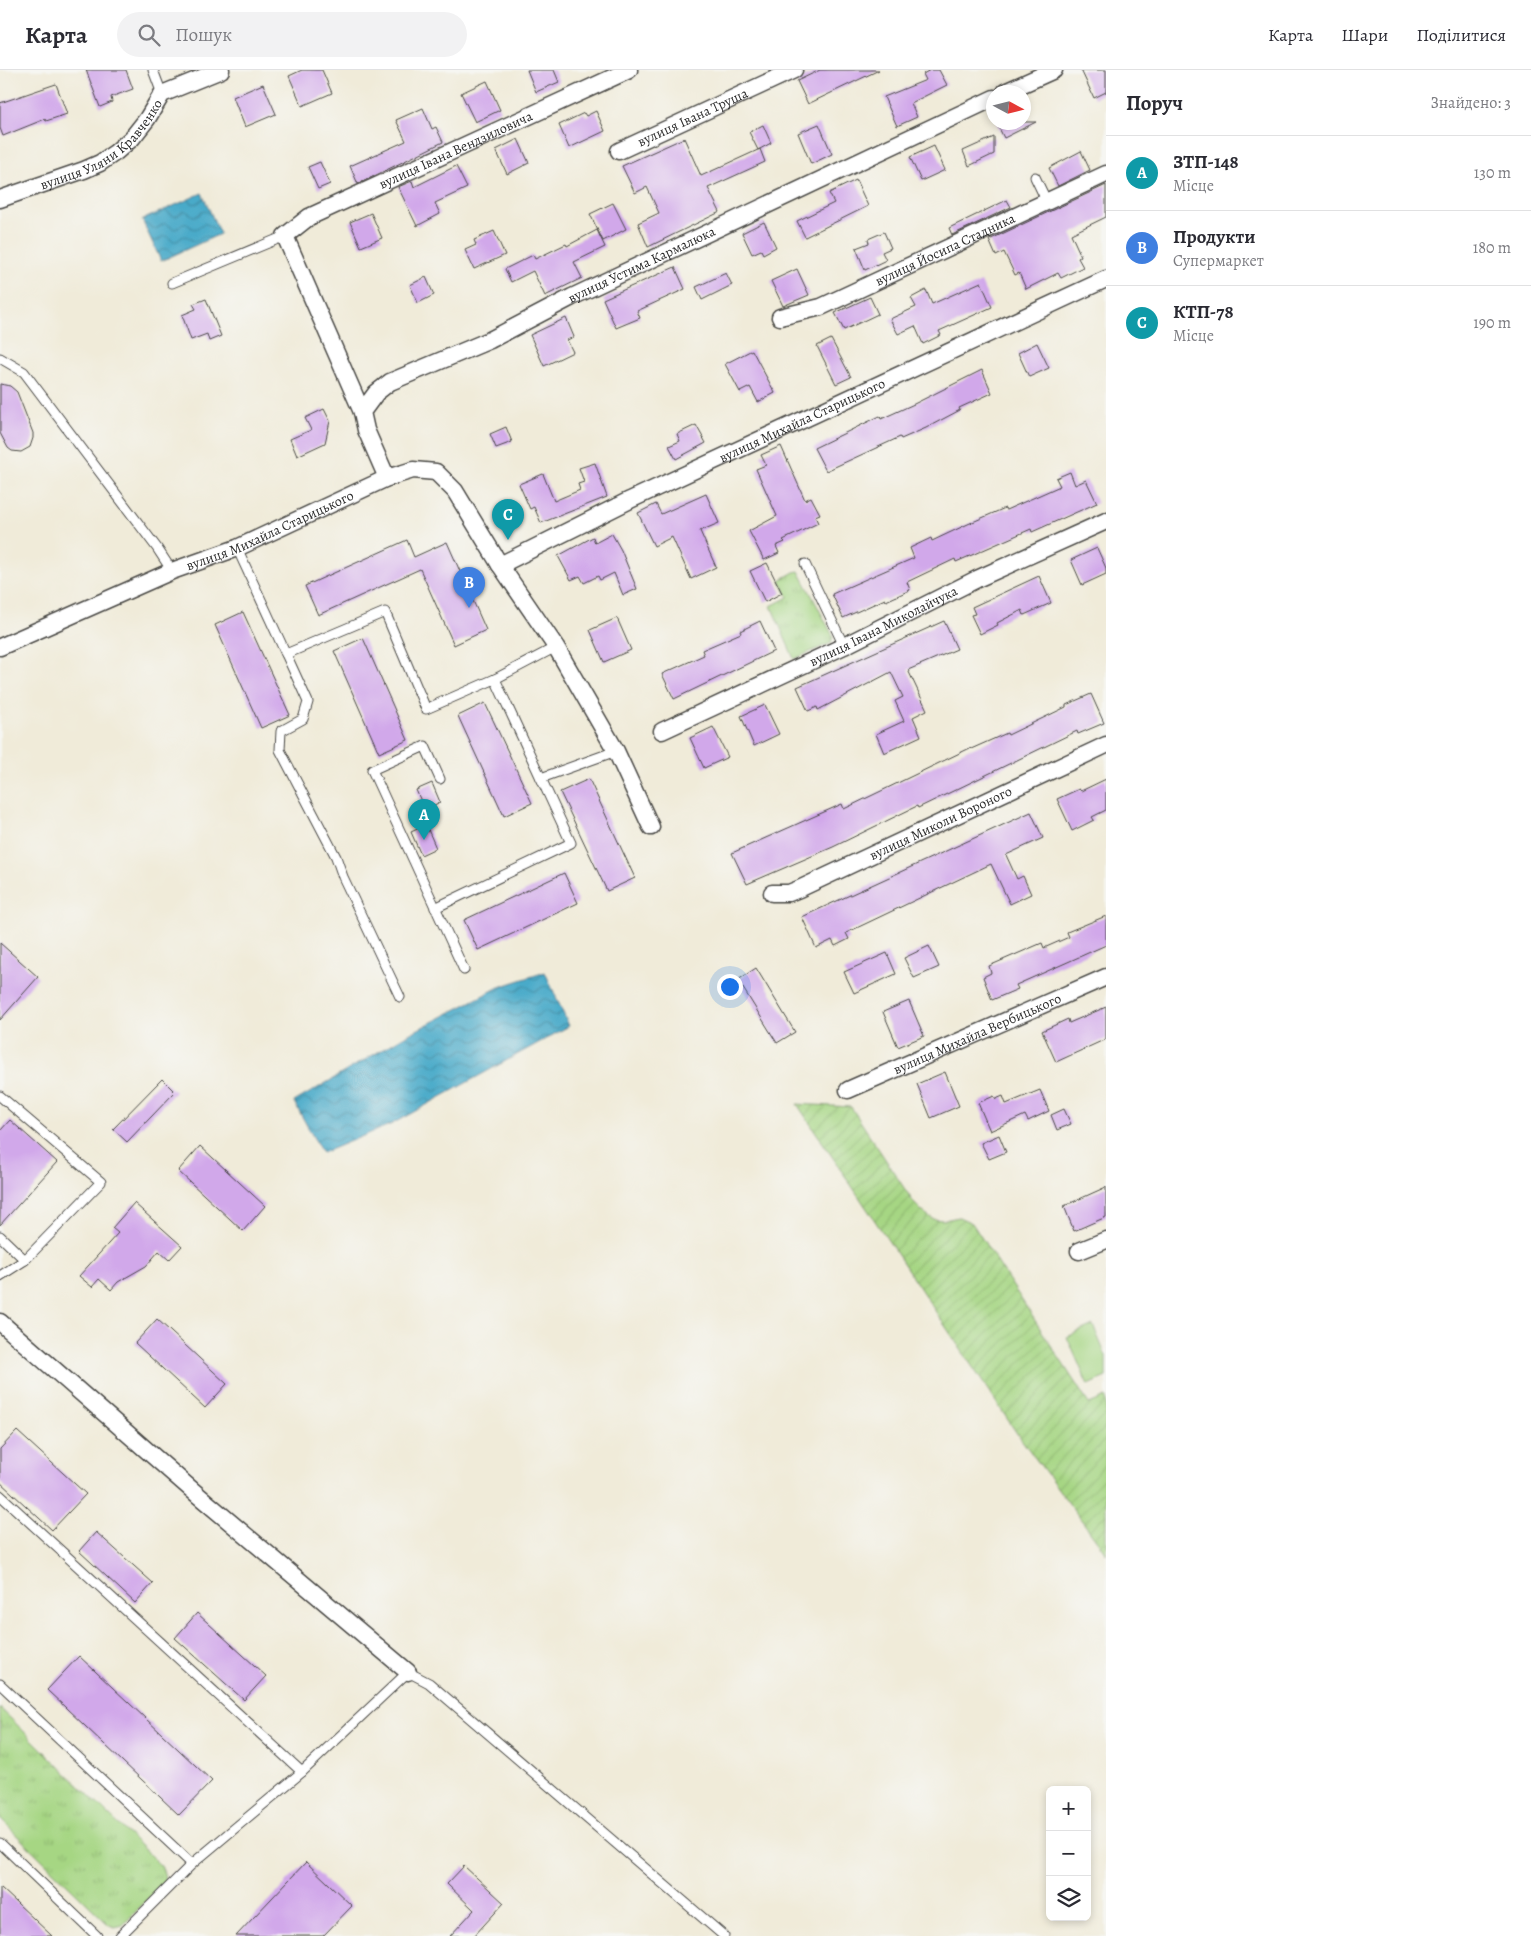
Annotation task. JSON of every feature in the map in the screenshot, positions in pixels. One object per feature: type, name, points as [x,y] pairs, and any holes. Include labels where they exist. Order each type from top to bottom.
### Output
[{"type":"street","name":"вулиця Уляни Кравченко","points":[[0,199],[100,163],[132,138],[147,119],[162,94],[221,70]]},
{"type":"street","name":"вулиця Івана Вендзиловича","points":[[285,236],[309,217],[629,70]]},
{"type":"street","name":"вулиця Івана Труша","points":[[619,150],[794,70]]},
{"type":"street","points":[[1021,85],[1054,70]]},
{"type":"street","name":"вулиця Устима Кармалюка","points":[[362,412],[376,393],[390,382],[490,340],[572,297],[986,102]]},
{"type":"street","name":"вулиця Йосипа Стадника","points":[[780,317],[821,307],[1106,174]]},
{"type":"street","points":[[285,236],[362,412],[366,430],[387,478]]},
{"type":"street","name":"вулиця Михайла Старицького","points":[[500,565],[630,500],[1106,279]]},
{"type":"street","name":"вулиця Михайла Старицького","points":[[0,647],[172,570],[237,548],[387,478],[413,470],[436,472],[455,491],[500,565],[556,647],[616,750],[651,826]]},
{"type":"street","name":"вулиця Івана Миколайчука","points":[[662,730],[844,646],[977,579],[1106,522]]},
{"type":"street","name":"вулиця Миколи Вороного","points":[[772,893],[789,893],[1106,745]]},
{"type":"street","name":"вулиця Михайла Вербицького","points":[[848,1090],[1106,977]]},
{"type":"street","points":[[1079,1251],[1106,1240]]},
{"type":"street","points":[[0,1322],[193,1492],[408,1672]]},
{"type":"lane","points":[[153,70],[162,94]]},
{"type":"lane","points":[[1035,177],[1047,202]]},
{"type":"lane","points":[[172,283],[285,236]]},
{"type":"lane","points":[[0,358],[24,372],[172,570]]},
{"type":"lane","points":[[237,548],[308,702],[303,719],[281,731],[280,750],[336,857],[343,877],[400,996]]},
{"type":"lane","points":[[805,564],[844,646]]},
{"type":"lane","points":[[286,654],[384,612],[426,709],[495,679],[556,647]]},
{"type":"lane","points":[[435,908],[571,843],[495,679]]},
{"type":"lane","points":[[440,779],[425,746],[372,770],[464,970]]},
{"type":"lane","points":[[541,778],[616,750]]},
{"type":"lane","points":[[0,1096],[101,1182],[25,1260],[0,1276]]},
{"type":"lane","points":[[0,1236],[25,1260]]},
{"type":"lane","points":[[0,1495],[302,1772]]},
{"type":"lane","points":[[120,1936],[192,1864],[302,1772],[408,1672],[429,1683],[724,1936]]},
{"type":"lane","points":[[0,1684],[192,1864]]},
{"type":"lane","points":[[0,1843],[97,1936]]},
{"type":"green space","points":[[799,571],[833,636],[831,643],[794,659],[771,606],[788,597],[780,580]]},
{"type":"green space","points":[[797,1104],[851,1107],[914,1203],[923,1212],[933,1219],[944,1220],[959,1217],[972,1223],[1089,1404],[1106,1397],[1106,1553],[1018,1435]]},
{"type":"green space","points":[[1093,1325],[1106,1356],[1106,1377],[1088,1385],[1067,1337]]},
{"type":"green space","points":[[0,1708],[161,1866],[165,1881],[123,1925],[115,1927],[109,1925],[0,1819]]},
{"type":"water","points":[[202,193],[220,234],[161,261],[142,220]]},
{"type":"water","points":[[545,972],[569,1026],[392,1124],[322,1153],[294,1102],[405,1036],[499,987]]},
{"type":"building","points":[[86,70],[126,70],[133,89],[111,97],[112,102],[100,107]]},
{"type":"building","points":[[302,70],[322,70],[332,93],[302,106],[289,76]]},
{"type":"building","points":[[527,70],[554,70],[559,82],[536,92]]},
{"type":"building","points":[[820,70],[879,70],[808,104],[797,81]]},
{"type":"building","points":[[930,70],[939,70],[947,85],[911,103],[917,117],[897,126],[884,97],[926,80],[923,74]]},
{"type":"building","points":[[1081,70],[1106,70],[1106,92],[1094,98]]},
{"type":"building","points":[[487,81],[500,110],[475,122],[461,93]]},
{"type":"building","points":[[56,84],[67,114],[46,121],[45,119],[3,136],[0,128],[0,103]]},
{"type":"building","points":[[263,84],[276,114],[245,127],[233,97]]},
{"type":"building","points":[[423,108],[432,129],[436,127],[443,142],[358,184],[350,166],[406,141],[396,120]]},
{"type":"building","points":[[596,111],[605,131],[569,148],[559,125],[584,113],[586,116]]},
{"type":"building","points":[[819,124],[832,154],[811,164],[798,133]]},
{"type":"building","points":[[763,125],[771,143],[758,150],[749,132]]},
{"type":"building","points":[[1000,130],[1020,130],[1004,138]]},
{"type":"building","points":[[994,137],[994,154],[969,166],[963,151]]},
{"type":"building","points":[[684,138],[701,176],[760,149],[765,162],[708,188],[720,212],[648,247],[638,223],[659,213],[647,187],[635,193],[622,166]]},
{"type":"building","points":[[518,139],[529,163],[507,174],[496,150]]},
{"type":"building","points":[[934,146],[945,170],[921,181],[910,157]]},
{"type":"building","points":[[1081,151],[1090,170],[1058,186],[1049,168]]},
{"type":"building","points":[[320,162],[330,184],[318,189],[308,167]]},
{"type":"building","points":[[456,166],[467,188],[435,203],[440,214],[417,226],[398,187],[412,181],[414,187]]},
{"type":"building","points":[[856,180],[868,206],[805,237],[797,221],[834,203],[829,193]]},
{"type":"building","points":[[1106,185],[1106,217],[1071,234],[1081,256],[1078,258],[1083,267],[1061,278],[1058,273],[1026,289],[1019,273],[1015,275],[1004,252],[996,256],[989,240]]},
{"type":"building","points":[[1007,200],[1011,207],[952,235],[949,228]]},
{"type":"building","points":[[613,203],[626,229],[603,241],[590,214]]},
{"type":"building","points":[[371,213],[382,238],[361,247],[350,222]]},
{"type":"building","points":[[764,222],[776,247],[763,254],[761,250],[752,254],[742,233]]},
{"type":"building","points":[[597,230],[605,247],[574,262],[582,278],[545,296],[533,271],[511,282],[505,269],[533,255],[535,259],[566,244],[567,246]]},
{"type":"building","points":[[494,231],[505,255],[474,269],[465,250],[476,245],[474,240]]},
{"type":"building","points":[[884,232],[891,248],[882,252],[886,260],[865,270],[856,248],[869,243],[868,239]]},
{"type":"building","points":[[675,267],[685,289],[637,311],[640,318],[616,328],[603,299]]},
{"type":"building","points":[[797,269],[809,295],[783,306],[771,281]]},
{"type":"building","points":[[726,273],[732,285],[702,300],[696,287]]},
{"type":"building","points":[[426,277],[434,295],[418,303],[410,285]]},
{"type":"building","points":[[981,282],[992,307],[939,331],[941,335],[923,344],[915,326],[898,334],[890,319],[916,307],[911,298],[926,290],[932,304]]},
{"type":"building","points":[[870,297],[878,314],[844,330],[835,313]]},
{"type":"building","points":[[206,299],[221,336],[209,341],[207,334],[191,340],[182,315],[196,309],[193,304]]},
{"type":"building","points":[[566,318],[574,337],[567,340],[573,352],[544,366],[530,335]]},
{"type":"building","points":[[831,339],[851,377],[836,384],[817,346]]},
{"type":"building","points":[[1037,343],[1049,368],[1029,377],[1018,353]]},
{"type":"building","points":[[752,350],[775,393],[758,402],[750,387],[740,392],[725,364]]},
{"type":"building","points":[[982,370],[992,393],[959,408],[960,410],[926,428],[901,439],[900,437],[826,471],[814,448],[880,416],[881,419],[914,404]]},
{"type":"building","points":[[0,384],[10,386],[17,392],[33,433],[30,447],[21,452],[12,451],[8,448],[0,433]]},
{"type":"building","points":[[324,409],[330,421],[325,443],[297,456],[290,439],[311,430],[305,418]]},
{"type":"building","points":[[696,425],[706,443],[676,459],[669,446],[680,441],[677,434]]},
{"type":"building","points":[[506,427],[512,442],[496,448],[490,434]]},
{"type":"building","points":[[781,446],[805,500],[811,497],[820,514],[815,516],[818,523],[783,540],[785,542],[776,546],[779,553],[764,560],[749,531],[777,516],[756,469],[766,465],[761,455]]},
{"type":"building","points":[[595,463],[607,497],[541,523],[534,507],[530,509],[519,484],[543,474],[554,501],[580,490],[578,484],[584,482],[579,468]]},
{"type":"building","points":[[1070,472],[1075,485],[1086,480],[1097,503],[1032,532],[1031,529],[956,562],[955,559],[907,582],[910,590],[843,618],[832,594],[914,558],[910,548],[931,538],[932,541],[1005,508],[1006,510],[1060,486],[1056,478]]},
{"type":"building","points":[[706,494],[719,523],[700,531],[716,567],[691,579],[672,537],[654,546],[638,513],[656,504],[661,514]]},
{"type":"building","points":[[612,534],[621,550],[637,589],[623,595],[614,573],[600,580],[598,576],[584,583],[580,576],[571,580],[558,556],[593,537],[595,543]]},
{"type":"building","points":[[407,540],[414,557],[447,542],[486,630],[454,645],[420,569],[318,615],[305,586]]},
{"type":"building","points":[[1097,548],[1106,568],[1106,574],[1082,585],[1071,560]]},
{"type":"building","points":[[767,563],[782,593],[765,602],[750,571]]},
{"type":"building","points":[[1039,576],[1051,603],[1024,615],[1022,610],[980,634],[971,615],[975,614],[972,607]]},
{"type":"building","points":[[243,612],[290,715],[261,728],[215,625]]},
{"type":"building","points":[[617,618],[631,650],[604,662],[590,630]]},
{"type":"building","points":[[760,621],[774,651],[674,699],[662,674],[704,655],[702,650],[741,633],[740,631]]},
{"type":"building","points":[[944,621],[957,649],[908,670],[927,710],[913,717],[921,736],[884,753],[876,734],[904,721],[895,701],[903,697],[891,672],[818,710],[817,707],[808,711],[797,687]]},
{"type":"building","points":[[363,638],[408,740],[379,753],[334,651]]},
{"type":"building","points":[[1091,694],[1104,723],[1078,734],[1077,731],[918,808],[917,806],[833,847],[747,884],[732,853],[842,804],[844,809],[970,748],[1007,733],[1008,735]]},
{"type":"building","points":[[485,703],[532,803],[504,816],[458,716]]},
{"type":"building","points":[[765,705],[779,734],[754,746],[741,716]]},
{"type":"building","points":[[713,727],[728,757],[704,768],[690,738]]},
{"type":"building","points":[[589,779],[635,878],[607,891],[560,792]]},
{"type":"building","points":[[1106,779],[1106,810],[1092,817],[1094,820],[1072,831],[1057,799],[1079,789],[1081,791]]},
{"type":"building","points":[[432,783],[440,802],[425,810],[416,790]]},
{"type":"building","points":[[1031,812],[1043,838],[1006,855],[1017,879],[1023,876],[1031,894],[1010,904],[991,864],[846,933],[849,939],[835,946],[832,940],[816,948],[802,917]]},
{"type":"building","points":[[426,825],[436,848],[421,855],[411,832]]},
{"type":"building","points":[[564,873],[578,903],[478,950],[464,920]]},
{"type":"building","points":[[1106,916],[1106,945],[1016,985],[1018,989],[992,1000],[983,977],[991,973],[989,966],[1042,943],[1044,948],[1069,937],[1067,932]]},
{"type":"building","points":[[0,943],[38,977],[0,1020]]},
{"type":"building","points":[[929,946],[939,967],[914,978],[904,958]]},
{"type":"building","points":[[887,953],[896,974],[854,993],[844,972]]},
{"type":"building","points":[[756,968],[795,1032],[777,1043],[738,980]]},
{"type":"building","points":[[909,1001],[924,1036],[898,1047],[883,1012]]},
{"type":"building","points":[[1106,1007],[1106,1039],[1056,1062],[1042,1031],[1068,1019],[1069,1023]]},
{"type":"building","points":[[945,1072],[959,1106],[931,1118],[917,1084]]},
{"type":"building","points":[[162,1079],[175,1092],[127,1142],[113,1129]]},
{"type":"building","points":[[1040,1090],[1049,1111],[1028,1121],[1025,1115],[990,1131],[978,1103],[994,1096],[996,1099],[1003,1096],[1006,1104]]},
{"type":"building","points":[[1064,1109],[1071,1124],[1057,1130],[1051,1115]]},
{"type":"building","points":[[10,1120],[57,1162],[0,1225],[0,1131]]},
{"type":"building","points":[[999,1135],[1006,1152],[989,1159],[981,1143]]},
{"type":"building","points":[[200,1146],[265,1206],[243,1231],[178,1171]]},
{"type":"building","points":[[1106,1187],[1106,1217],[1074,1231],[1064,1206]]},
{"type":"building","points":[[134,1203],[182,1246],[169,1260],[159,1251],[146,1266],[118,1282],[111,1290],[99,1279],[92,1287],[79,1276],[118,1233],[112,1228]]},
{"type":"building","points":[[157,1319],[227,1384],[205,1408],[135,1343]]},
{"type":"building","points":[[17,1431],[86,1494],[52,1530],[0,1482],[0,1449]]},
{"type":"building","points":[[96,1532],[153,1583],[135,1603],[79,1551]]},
{"type":"building","points":[[197,1613],[266,1676],[244,1700],[175,1638]]},
{"type":"building","points":[[79,1656],[212,1781],[179,1815],[47,1690]]},
{"type":"building","points":[[306,1862],[352,1906],[323,1936],[236,1936]]},
{"type":"building","points":[[464,1866],[504,1903],[474,1936],[450,1936],[474,1910],[447,1884]]},
{"type":"building","points":[[0,1887],[52,1936],[0,1936]]},
{"type":"place","name":"КТП-78","points":[[508,540]]},
{"type":"place","name":"Продукти","points":[[469,608]]},
{"type":"place","name":"ЗТП-148","points":[[424,840]]}]
